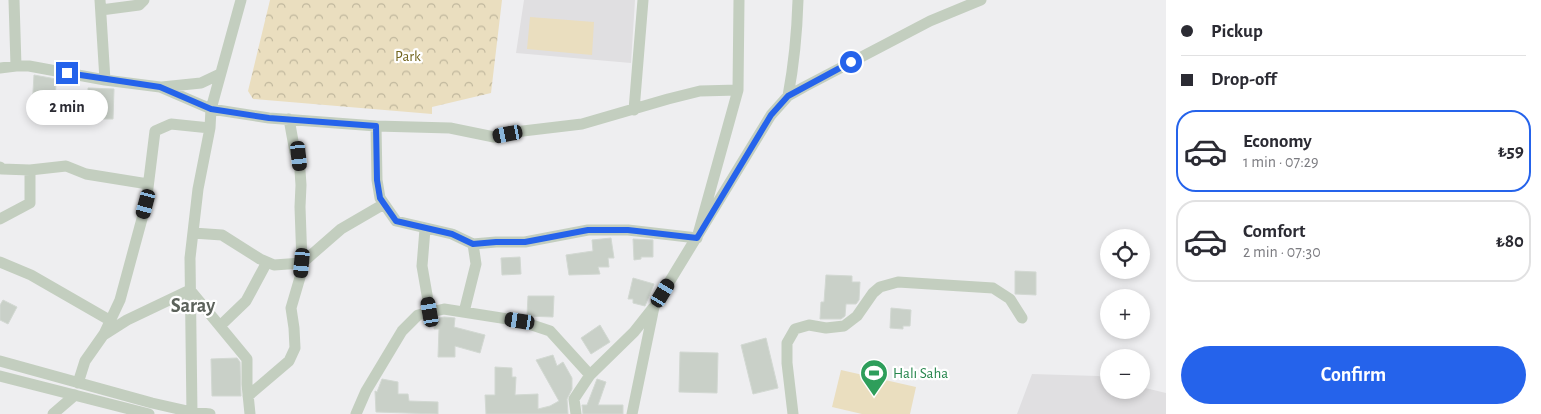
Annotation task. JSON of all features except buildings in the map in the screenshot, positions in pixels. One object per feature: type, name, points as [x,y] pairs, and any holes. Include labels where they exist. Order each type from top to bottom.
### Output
[{"type":"street","points":[[14,0],[16,66]]},
{"type":"street","points":[[105,80],[100,5],[139,5],[144,0]]},
{"type":"street","points":[[192,413],[190,258],[198,190],[210,128],[211,109],[241,0]]},
{"type":"street","points":[[634,110],[643,0]]},
{"type":"street","points":[[697,238],[738,90],[740,0]]},
{"type":"street","points":[[788,96],[794,65],[798,0]]},
{"type":"street","points":[[576,414],[574,398],[590,375],[634,332],[654,307],[771,115],[788,96],[930,21],[981,0]]},
{"type":"street","points":[[0,68],[29,66],[105,80],[160,87],[200,83],[220,74]]},
{"type":"street","points":[[160,87],[211,109],[269,118],[376,126],[450,128],[494,137],[523,131],[582,124],[668,99],[700,92],[738,90]]},
{"type":"street","points":[[248,396],[289,361],[295,348],[291,308],[301,274],[302,263],[300,207],[302,185],[299,156],[295,152],[289,119]]},
{"type":"street","points":[[78,383],[85,360],[111,321],[122,290],[146,204],[155,130],[171,124],[210,128]]},
{"type":"street","points":[[376,126],[377,180],[380,198],[396,221],[452,234],[473,244],[525,242],[588,230],[628,230],[697,238]]},
{"type":"street","points":[[0,167],[2,169],[30,170],[66,166],[86,174],[148,184]]},
{"type":"street","points":[[0,219],[30,203],[30,170]]},
{"type":"street","points":[[193,233],[222,235],[274,265],[302,263],[342,229],[384,204]]},
{"type":"street","points":[[425,229],[422,266],[430,312]]},
{"type":"street","points":[[464,312],[476,264],[473,244]]},
{"type":"street","points":[[0,262],[31,275],[111,321]]},
{"type":"street","points":[[220,326],[246,301],[267,262]]},
{"type":"street","points":[[793,414],[787,363],[787,343],[795,329],[809,325],[826,328],[844,326],[857,316],[873,293],[880,287],[898,282],[993,288],[1010,299],[1022,318]]},
{"type":"street","points":[[190,290],[247,359],[250,414]]},
{"type":"street","points":[[104,334],[127,320],[190,290]]},
{"type":"street","points":[[632,414],[654,307]]},
{"type":"street","points":[[356,414],[366,391],[402,331],[418,315],[444,309],[520,321],[550,331],[590,375]]},
{"type":"street","points":[[0,361],[78,383],[151,410]]},
{"type":"street","points":[[0,376],[75,395],[151,410],[210,414]]},
{"type":"street","points":[[53,414],[75,395]]},
{"type":"shaded area","points":[[524,0],[635,0],[631,63],[516,53]]},
{"type":"shaded area","points":[[1032,374],[1100,376],[1100,399],[1150,399],[1150,389],[1166,393],[1166,414],[1017,414]]},
{"type":"green space","name":"Park","points":[[270,0],[502,0],[491,93],[432,107],[432,114],[253,99],[248,91]]},
{"type":"green space","points":[[530,17],[594,22],[592,55],[527,49]]},
{"type":"green space","name":"Halı Saha","points":[[841,370],[916,387],[910,414],[862,414],[832,407]]},
{"type":"place","name":"Halı Saha","points":[[874,397]]},
{"type":"district","name":"Saray","points":[[193,305]]},
{"type":"route","points":[[67,73],[160,87],[211,109],[269,118],[376,126],[377,180],[380,198],[396,221],[452,234],[473,244],[525,242],[588,230],[628,230],[697,238],[771,115],[788,96],[851,62]]}]
